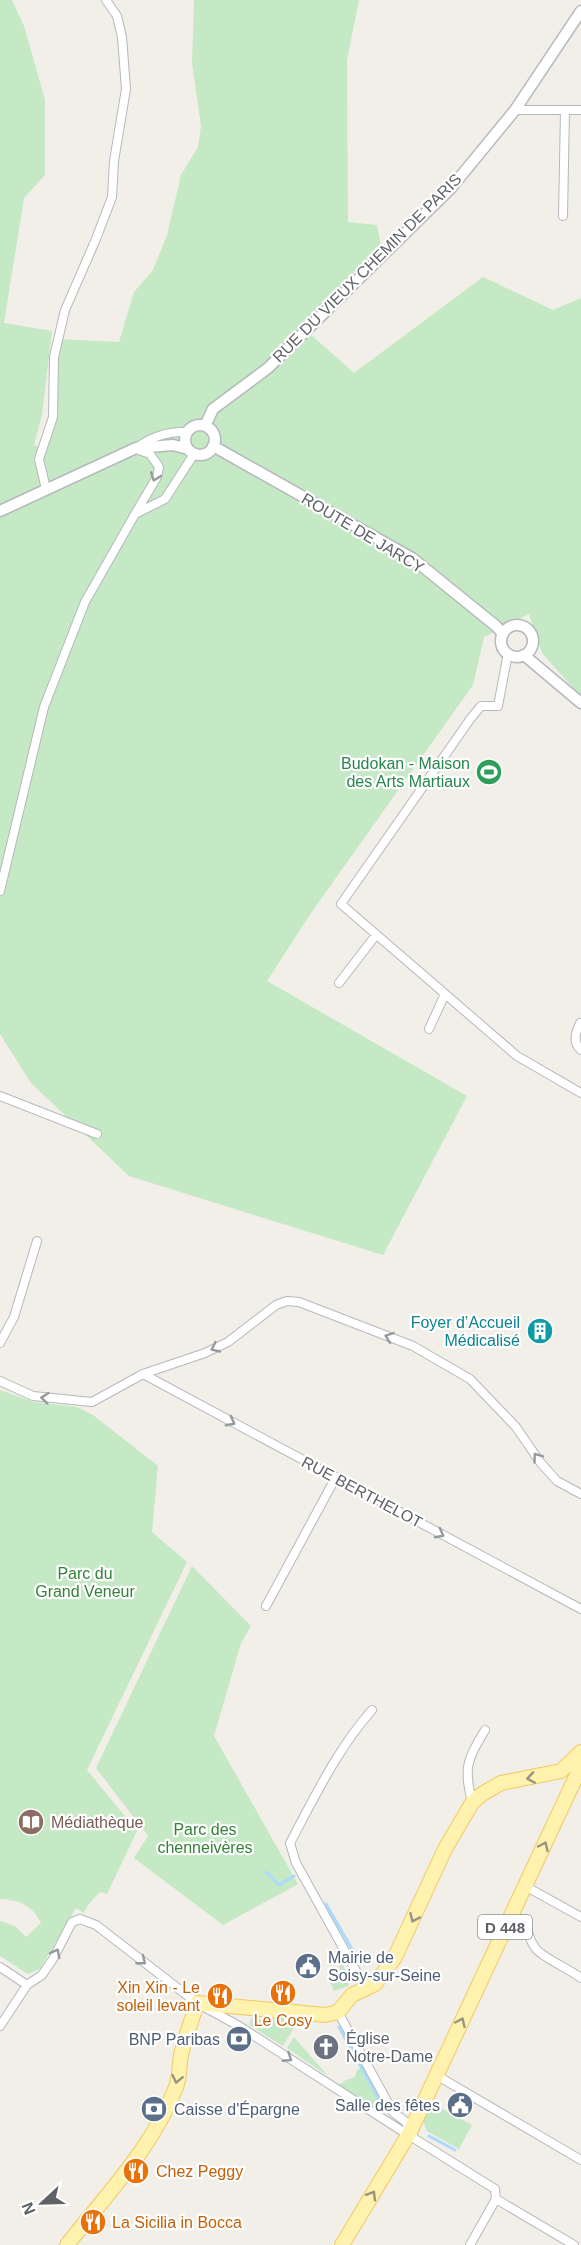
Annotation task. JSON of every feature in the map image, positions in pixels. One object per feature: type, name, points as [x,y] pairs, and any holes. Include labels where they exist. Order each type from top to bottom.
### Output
[{"type":"main road","points":[[67,2245],[139,2153],[160,2121],[177,2084],[182,2054],[197,2003],[325,2015],[338,2012],[352,1995],[375,1984],[395,1958],[445,1849],[472,1803],[501,1783],[561,1772],[581,1752]]},
{"type":"main road","points":[[561,1772],[574,1780],[581,1766]]},
{"type":"main road","name":"D 448","points":[[342,2245],[410,2132],[574,1780]]},
{"type":"street","points":[[46,489],[39,459],[53,417],[54,357],[65,310],[112,197],[114,161],[126,89],[126,59],[122,37],[117,16],[106,0]]},
{"type":"street","name":"RUE DU VIEUX CHEMIN DE PARIS","points":[[206,426],[213,409],[268,368],[451,188],[515,110],[581,11]]},
{"type":"street","points":[[515,110],[581,110]]},
{"type":"street","points":[[563,216],[565,110]]},
{"type":"street","points":[[0,511],[162,435],[187,432],[194,426],[206,426],[214,434],[213,446],[206,454],[173,445],[136,448]]},
{"type":"street","points":[[187,432],[185,442],[191,451]]},
{"type":"street","name":"ROUTE DE JARCY","points":[[213,446],[412,558],[503,633]]},
{"type":"street","points":[[0,891],[44,706],[85,602],[157,477],[159,467],[150,454],[136,448]]},
{"type":"street","points":[[135,514],[165,498],[191,451]]},
{"type":"street","points":[[514,625],[520,625],[530,631],[533,642],[531,648],[524,655],[513,656],[502,645],[503,633],[514,625]]},
{"type":"street","points":[[508,653],[498,706],[481,706],[471,718],[341,904],[517,1056],[581,1093]]},
{"type":"street","points":[[524,655],[581,703]]},
{"type":"street","points":[[339,983],[376,935]]},
{"type":"street","points":[[429,1029],[445,994]]},
{"type":"street","points":[[580,1023],[575,1034],[577,1046],[581,1050]]},
{"type":"street","points":[[0,1096],[97,1134]]},
{"type":"street","points":[[0,1343],[14,1317],[37,1241]]},
{"type":"street","points":[[0,1381],[33,1396],[92,1402],[142,1374],[217,1347],[236,1337],[276,1305],[287,1301],[299,1302],[412,1346],[470,1379],[516,1427],[540,1462],[557,1481],[581,1494]]},
{"type":"street","name":"RUE BERTHELOT","points":[[142,1374],[581,1609]]},
{"type":"street","points":[[266,1606],[336,1478]]},
{"type":"street","points":[[366,1989],[292,1857],[290,1843],[325,1778],[372,1710]]},
{"type":"street","points":[[472,1803],[468,1764],[470,1755],[485,1730]]},
{"type":"street","points":[[525,1886],[581,1917]]},
{"type":"street","points":[[511,1914],[522,1918],[539,1952],[569,1968],[581,1978]]},
{"type":"street","points":[[0,2026],[27,1985],[42,1975],[70,1925],[80,1919],[96,1925],[197,2003],[239,2026],[387,2122],[402,2131],[410,2132]]},
{"type":"street","points":[[0,1967],[27,1985]]},
{"type":"street","points":[[239,2026],[236,2019],[238,2011],[244,2007]]},
{"type":"street","points":[[338,2012],[393,2112],[406,2122],[410,2132],[420,2143],[495,2189],[496,2199],[470,2245]]},
{"type":"street","points":[[436,2075],[581,2160]]},
{"type":"street","points":[[387,2122],[393,2112]]},
{"type":"street","points":[[496,2199],[574,2245]]},
{"type":"green space","points":[[0,0],[12,0],[24,26],[45,100],[45,175],[24,198],[4,323],[52,331],[42,415],[34,445],[42,448],[53,403],[58,339],[119,342],[134,292],[153,270],[167,235],[181,175],[198,147],[201,126],[192,63],[194,0],[359,0],[347,60],[348,222],[377,225],[381,246],[300,325],[354,373],[483,277],[553,310],[581,298],[581,697],[542,653],[529,614],[484,637],[473,685],[311,913],[267,981],[467,1096],[383,1255],[129,1176],[31,1083],[0,1034]]},
{"type":"green space","name":"Parc du Grand Veneur","points":[[0,1390],[34,1402],[77,1407],[93,1415],[158,1466],[152,1532],[187,1562],[87,1770],[137,1831],[107,1894],[100,1892],[84,1913],[76,1908],[40,1969],[28,1974],[0,1956],[0,1921],[15,1926],[26,1937],[41,1923],[34,1912],[25,1905],[0,1899]]},
{"type":"green space","name":"Parc des chenneivères","points":[[192,1566],[251,1626],[241,1643],[214,1736],[298,1884],[223,1925],[134,1858],[148,1836],[96,1768]]},
{"type":"green space","points":[[342,1964],[351,1979],[348,1986],[334,1991],[327,1976],[340,1969],[339,1966]]},
{"type":"green space","points":[[268,2017],[298,2021],[283,2046],[249,2025],[251,2018]]},
{"type":"green space","points":[[294,2037],[328,2076],[287,2048]]},
{"type":"green space","points":[[363,2066],[382,2110],[339,2085],[355,2077],[357,2070]]},
{"type":"green space","points":[[432,2103],[472,2125],[459,2149],[427,2131],[423,2121]]},
{"type":"waterway","points":[[266,1872],[279,1885],[294,1876]]},
{"type":"waterway","points":[[326,1904],[360,1963]]},
{"type":"waterway","points":[[339,2027],[380,2101]]},
{"type":"waterway","points":[[429,2136],[455,2150]]},
{"type":"place","name":"Budokan - Maison des Arts Martiaux","points":[[489,772]]},
{"type":"place","name":"Foyer d’Accueil Médicalisé","points":[[540,1331]]},
{"type":"place","name":"Médiathèque","points":[[31,1822]]},
{"type":"place","name":"Mairie de Soisy-sur-Seine","points":[[308,1966]]},
{"type":"place","name":"Le Cosy","points":[[283,1993]]},
{"type":"place","name":"Xin Xin - Le soleil levant","points":[[220,1996]]},
{"type":"place","name":"BNP Paribas","points":[[239,2039]]},
{"type":"place","name":"Église Notre-Dame","points":[[326,2047]]},
{"type":"place","name":"Salle des fêtes","points":[[460,2105]]},
{"type":"place","name":"Caisse d'Épargne","points":[[154,2109]]},
{"type":"place","name":"Chez Peggy","points":[[136,2171]]},
{"type":"place","name":"La Sicilia in Bocca","points":[[93,2222]]}]
